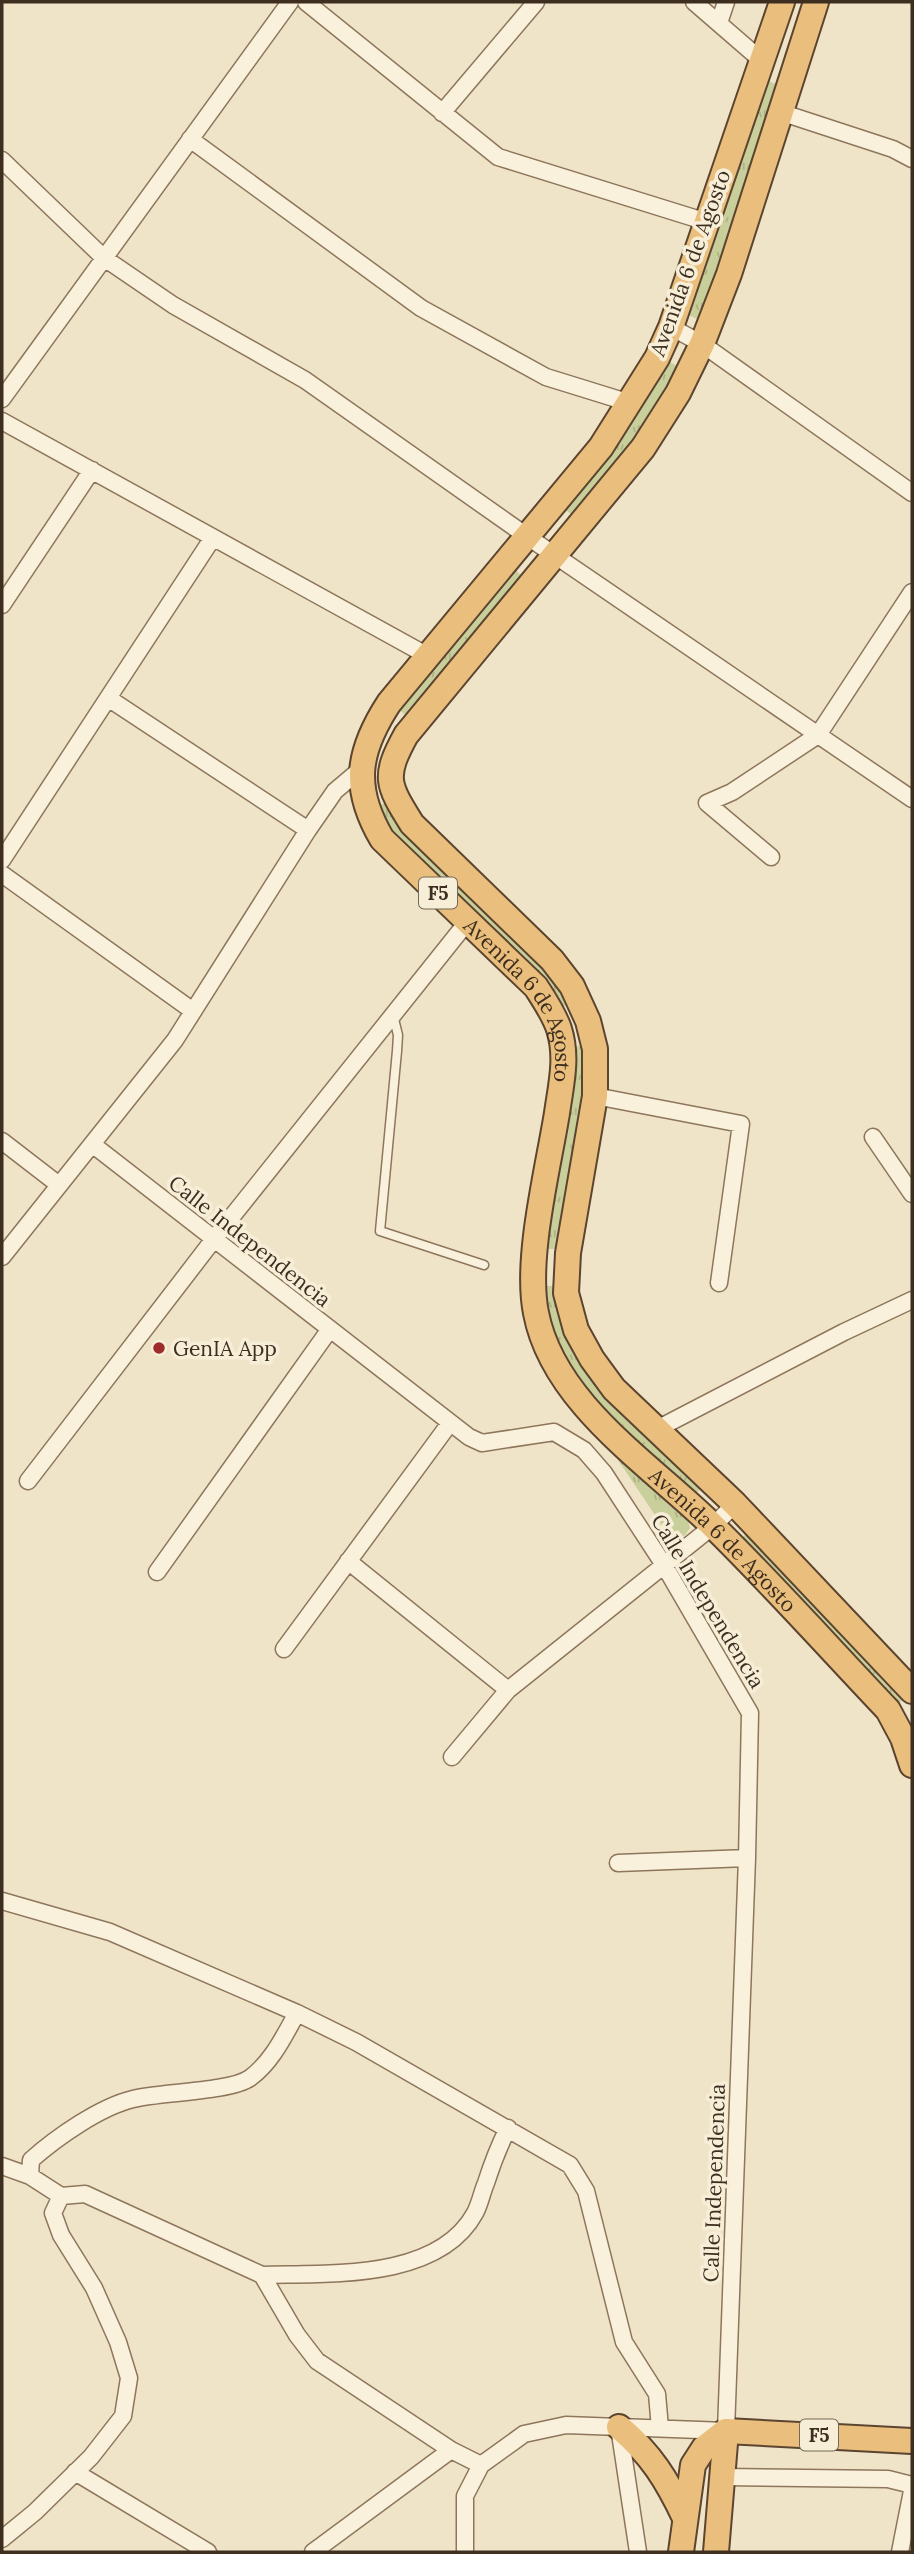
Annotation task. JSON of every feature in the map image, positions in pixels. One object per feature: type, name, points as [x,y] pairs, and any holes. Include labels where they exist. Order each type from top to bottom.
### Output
[{"type":"highway","name":"Avenida 6 de Agosto","points":[[782,2],[671,327],[657,358],[601,447],[384,712],[365,748],[361,769],[362,794],[369,817],[382,839],[537,987],[552,1011],[560,1031],[564,1071],[534,1266],[536,1313],[553,1362],[582,1406],[713,1526],[888,1710],[908,1736],[912,1765]]},
{"type":"highway","name":"Avenida 6 de Agosto","points":[[816,2],[729,274],[702,344],[678,393],[643,448],[409,732],[393,759],[390,780],[412,824],[552,960],[572,986],[588,1021],[595,1049],[595,1096],[568,1253],[566,1293],[576,1329],[592,1359],[614,1389],[735,1504],[912,1691]]},
{"type":"highway","points":[[384,712],[409,732]]},
{"type":"highway","points":[[361,769],[393,790]]},
{"type":"highway","points":[[560,1031],[588,1021]]},
{"type":"highway","points":[[534,1266],[567,1270]]},
{"type":"highway","points":[[619,2427],[639,2444],[659,2468],[685,2518]]},
{"type":"highway","points":[[716,2552],[726,2431]]},
{"type":"highway","points":[[681,2552],[693,2465],[704,2448],[726,2431]]},
{"type":"highway","name":"F5","points":[[726,2431],[912,2441]]},
{"type":"street","points":[[2,399],[290,2]]},
{"type":"street","points":[[306,2],[498,157],[707,222]]},
{"type":"street","points":[[442,113],[536,2]]},
{"type":"street","points":[[694,2],[761,60]]},
{"type":"street","points":[[719,23],[726,2]]},
{"type":"street","points":[[780,112],[893,149],[912,159]]},
{"type":"street","points":[[190,139],[421,308],[546,377],[630,403]]},
{"type":"street","points":[[2,160],[104,258],[173,305],[305,380],[528,537],[912,799]]},
{"type":"street","points":[[671,327],[702,344],[912,493]]},
{"type":"street","points":[[2,421],[428,656]]},
{"type":"street","points":[[2,604],[92,470]]},
{"type":"street","points":[[2,860],[212,539]]},
{"type":"street","points":[[771,857],[707,803],[732,792],[818,735],[912,592]]},
{"type":"street","points":[[108,698],[308,830]]},
{"type":"street","points":[[2,1256],[175,1040],[308,830],[335,792],[361,769]]},
{"type":"street","points":[[2,873],[193,1012]]},
{"type":"street","points":[[28,1481],[214,1239],[468,921]]},
{"type":"street","points":[[595,1096],[741,1124],[719,1283]]},
{"type":"street","points":[[873,1137],[912,1194]]},
{"type":"street","points":[[2,1141],[59,1185]]},
{"type":"street","name":"Calle Independencia","points":[[92,1144],[469,1437],[482,1443],[554,1433],[584,1450],[604,1472],[664,1566],[750,1713],[726,2431]]},
{"type":"street","points":[[657,1429],[844,1332],[912,1300]]},
{"type":"street","points":[[157,1572],[330,1329]]},
{"type":"street","points":[[284,1649],[450,1423]]},
{"type":"street","points":[[452,1757],[508,1690],[713,1526],[735,1504]]},
{"type":"street","points":[[348,1561],[508,1690]]},
{"type":"street","points":[[618,1863],[747,1858]]},
{"type":"street","points":[[2,1901],[110,1932],[298,2013],[356,2042],[570,2165],[586,2190],[624,2342],[657,2394],[660,2428]]},
{"type":"street","points":[[30,2176],[31,2160],[47,2146],[111,2106],[133,2099],[220,2087],[247,2080],[268,2062],[298,2013]]},
{"type":"street","points":[[2,2166],[30,2176],[61,2196],[85,2194],[262,2275],[364,2273],[424,2258],[453,2239],[475,2214],[496,2152],[508,2127]]},
{"type":"street","points":[[2,2539],[35,2512],[75,2473],[123,2416],[129,2378],[118,2342],[94,2288],[61,2235],[53,2213],[61,2196]]},
{"type":"street","points":[[262,2275],[297,2335],[317,2361],[451,2450],[481,2465]]},
{"type":"street","points":[[465,2552],[465,2496],[481,2465],[524,2434],[566,2425],[726,2431]]},
{"type":"street","points":[[619,2427],[638,2552]]},
{"type":"street","points":[[313,2552],[451,2450]]},
{"type":"street","points":[[75,2473],[208,2552]]},
{"type":"street","points":[[723,2477],[888,2479],[912,2485]]},
{"type":"street","points":[[900,2552],[912,2491]]},
{"type":"lane","points":[[393,1015],[398,1035],[380,1231],[484,1265]]},
{"type":"green space","points":[[768,81],[781,86],[700,320],[688,315]]},
{"type":"green space","points":[[667,360],[680,368],[641,431],[575,517],[564,509]]},
{"type":"green space","points":[[516,571],[526,579],[408,717],[399,710]]},
{"type":"green space","points":[[385,803],[399,825],[556,981],[569,1003],[560,1009],[395,835],[375,807]]},
{"type":"green space","points":[[585,1045],[585,1083],[556,1249],[545,1249],[573,1047]]},
{"type":"green space","points":[[544,1286],[554,1286],[558,1306],[701,1488],[695,1495],[589,1396],[555,1340],[547,1314]]},
{"type":"green space","points":[[618,1460],[633,1469],[688,1520],[690,1528],[685,1535],[677,1539],[669,1536]]},
{"type":"green space","points":[[748,1532],[905,1697],[897,1705],[740,1540]]},
{"type":"place","name":"GenIA App","points":[[159,1348]]}]
